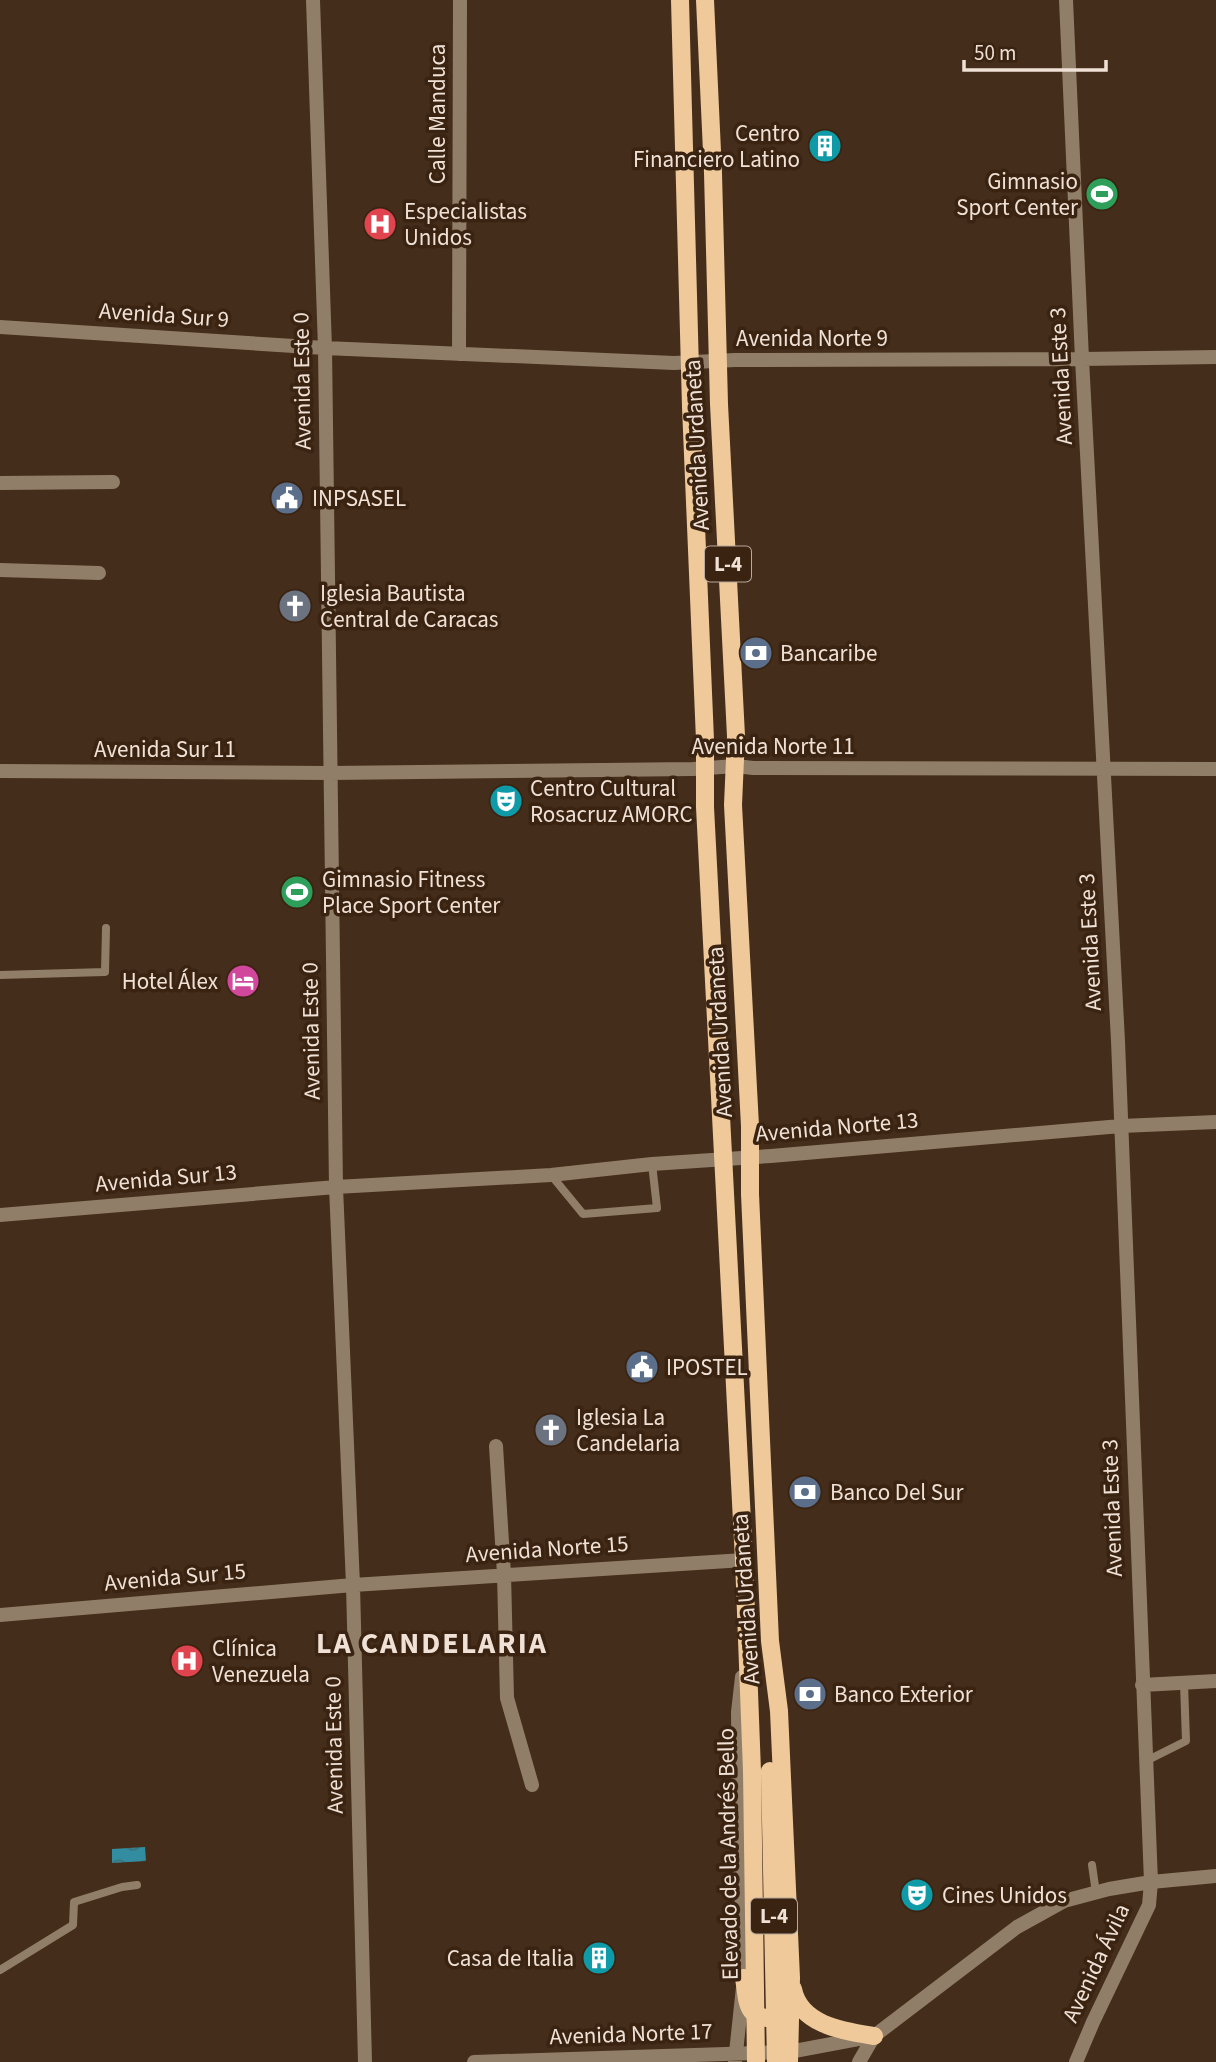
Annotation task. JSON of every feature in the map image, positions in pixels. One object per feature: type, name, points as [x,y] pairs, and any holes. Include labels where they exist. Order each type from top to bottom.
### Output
[{"type":"main road","name":"Avenida Urdaneta","points":[[680,0],[690,363],[706,768],[705,807],[744,1560],[746,1644]]},
{"type":"main road","name":"Avenida Urdaneta","points":[[705,0],[718,361],[736,736],[733,805],[770,1641],[779,1711],[790,1979],[785,2059]]},
{"type":"main road","name":"Elevado de la Andrés Bello","points":[[770,1641],[770,1771],[785,2059]]},
{"type":"main road","name":"Elevado de la Andrés Bello","points":[[746,1644],[752,1771],[755,2062]]},
{"type":"main road","name":"L-4","points":[[744,1978],[750,2010],[762,2019],[775,2018],[782,2011],[790,1979]]},
{"type":"main road","name":"L-4","points":[[790,1979],[799,2007],[815,2020],[834,2028],[874,2036]]},
{"type":"street","name":"Avenida Este 0","points":[[313,0],[325,348],[336,1187],[353,1585],[365,2062]]},
{"type":"street","name":"Calle Manduca","points":[[459,354],[460,0]]},
{"type":"street","name":"Avenida Este 3","points":[[1066,0],[1121,1126],[1151,1882]]},
{"type":"street","name":"Avenida Sur 9","points":[[0,327],[325,348]]},
{"type":"street","name":"Avenida Norte 9","points":[[325,348],[690,363],[1216,357]]},
{"type":"street","points":[[0,483],[113,482]]},
{"type":"street","points":[[0,570],[99,573]]},
{"type":"street","name":"Avenida Norte 11","points":[[330,773],[736,766],[1216,769]]},
{"type":"street","name":"Avenida Sur 11","points":[[0,771],[330,773]]},
{"type":"street","name":"Avenida Norte 13","points":[[336,1187],[551,1175],[652,1164],[1121,1126],[1216,1122]]},
{"type":"street","name":"Avenida Sur 13","points":[[0,1215],[336,1187]]},
{"type":"street","points":[[496,1446],[504,1574],[507,1698],[532,1785]]},
{"type":"street","name":"Avenida Norte 15","points":[[353,1585],[744,1560]]},
{"type":"street","name":"Avenida Sur 15","points":[[0,1615],[353,1585]]},
{"type":"street","name":"Avenida Urdaneta","points":[[735,2057],[744,1978],[738,1712],[746,1644]]},
{"type":"street","points":[[1142,1685],[1216,1681]]},
{"type":"street","points":[[859,2062],[874,2036],[1017,1927],[1064,1901],[1151,1882],[1216,1876]]},
{"type":"street","name":"Avenida Ávila","points":[[1076,2062],[1149,1905],[1151,1882]]},
{"type":"street","name":"Avenida Norte 17","points":[[474,2062],[735,2057],[785,2059],[874,2036]]},
{"type":"lane","points":[[0,975],[106,971],[106,928]]},
{"type":"lane","points":[[551,1175],[583,1214],[657,1208],[652,1164]]},
{"type":"lane","points":[[1146,1761],[1186,1741],[1184,1683]]},
{"type":"lane","points":[[1092,1865],[1096,1893]]},
{"type":"lane","points":[[0,1969],[73,1925],[74,1902],[137,1885]]},
{"type":"water","points":[[145,1847],[146,1861],[112,1863],[112,1849]]},
{"type":"place","name":"Centro Financiero Latino","points":[[825,146]]},
{"type":"place","name":"Gimnasio Sport Center","points":[[1102,194]]},
{"type":"place","name":"Especialistas Unidos","points":[[380,224]]},
{"type":"place","name":"INPSASEL","points":[[287,498]]},
{"type":"place","name":"Iglesia Bautista Central de Caracas","points":[[295,606]]},
{"type":"place","name":"Bancaribe","points":[[756,653]]},
{"type":"place","name":"Centro Cultural Rosacruz AMORC","points":[[506,801]]},
{"type":"place","name":"Gimnasio Fitness Place Sport Center","points":[[297,892]]},
{"type":"place","name":"Hotel Álex","points":[[243,981]]},
{"type":"place","name":"IPOSTEL","points":[[642,1367]]},
{"type":"place","name":"Iglesia La Candelaria","points":[[551,1430]]},
{"type":"place","name":"Banco Del Sur","points":[[805,1492]]},
{"type":"place","name":"Clínica Venezuela","points":[[187,1661]]},
{"type":"place","name":"Banco Exterior","points":[[810,1694]]},
{"type":"place","name":"Cines Unidos","points":[[917,1895]]},
{"type":"place","name":"Casa de Italia","points":[[599,1958]]},
{"type":"district","name":"LA CANDELARIA","points":[[432,1643]]}]
